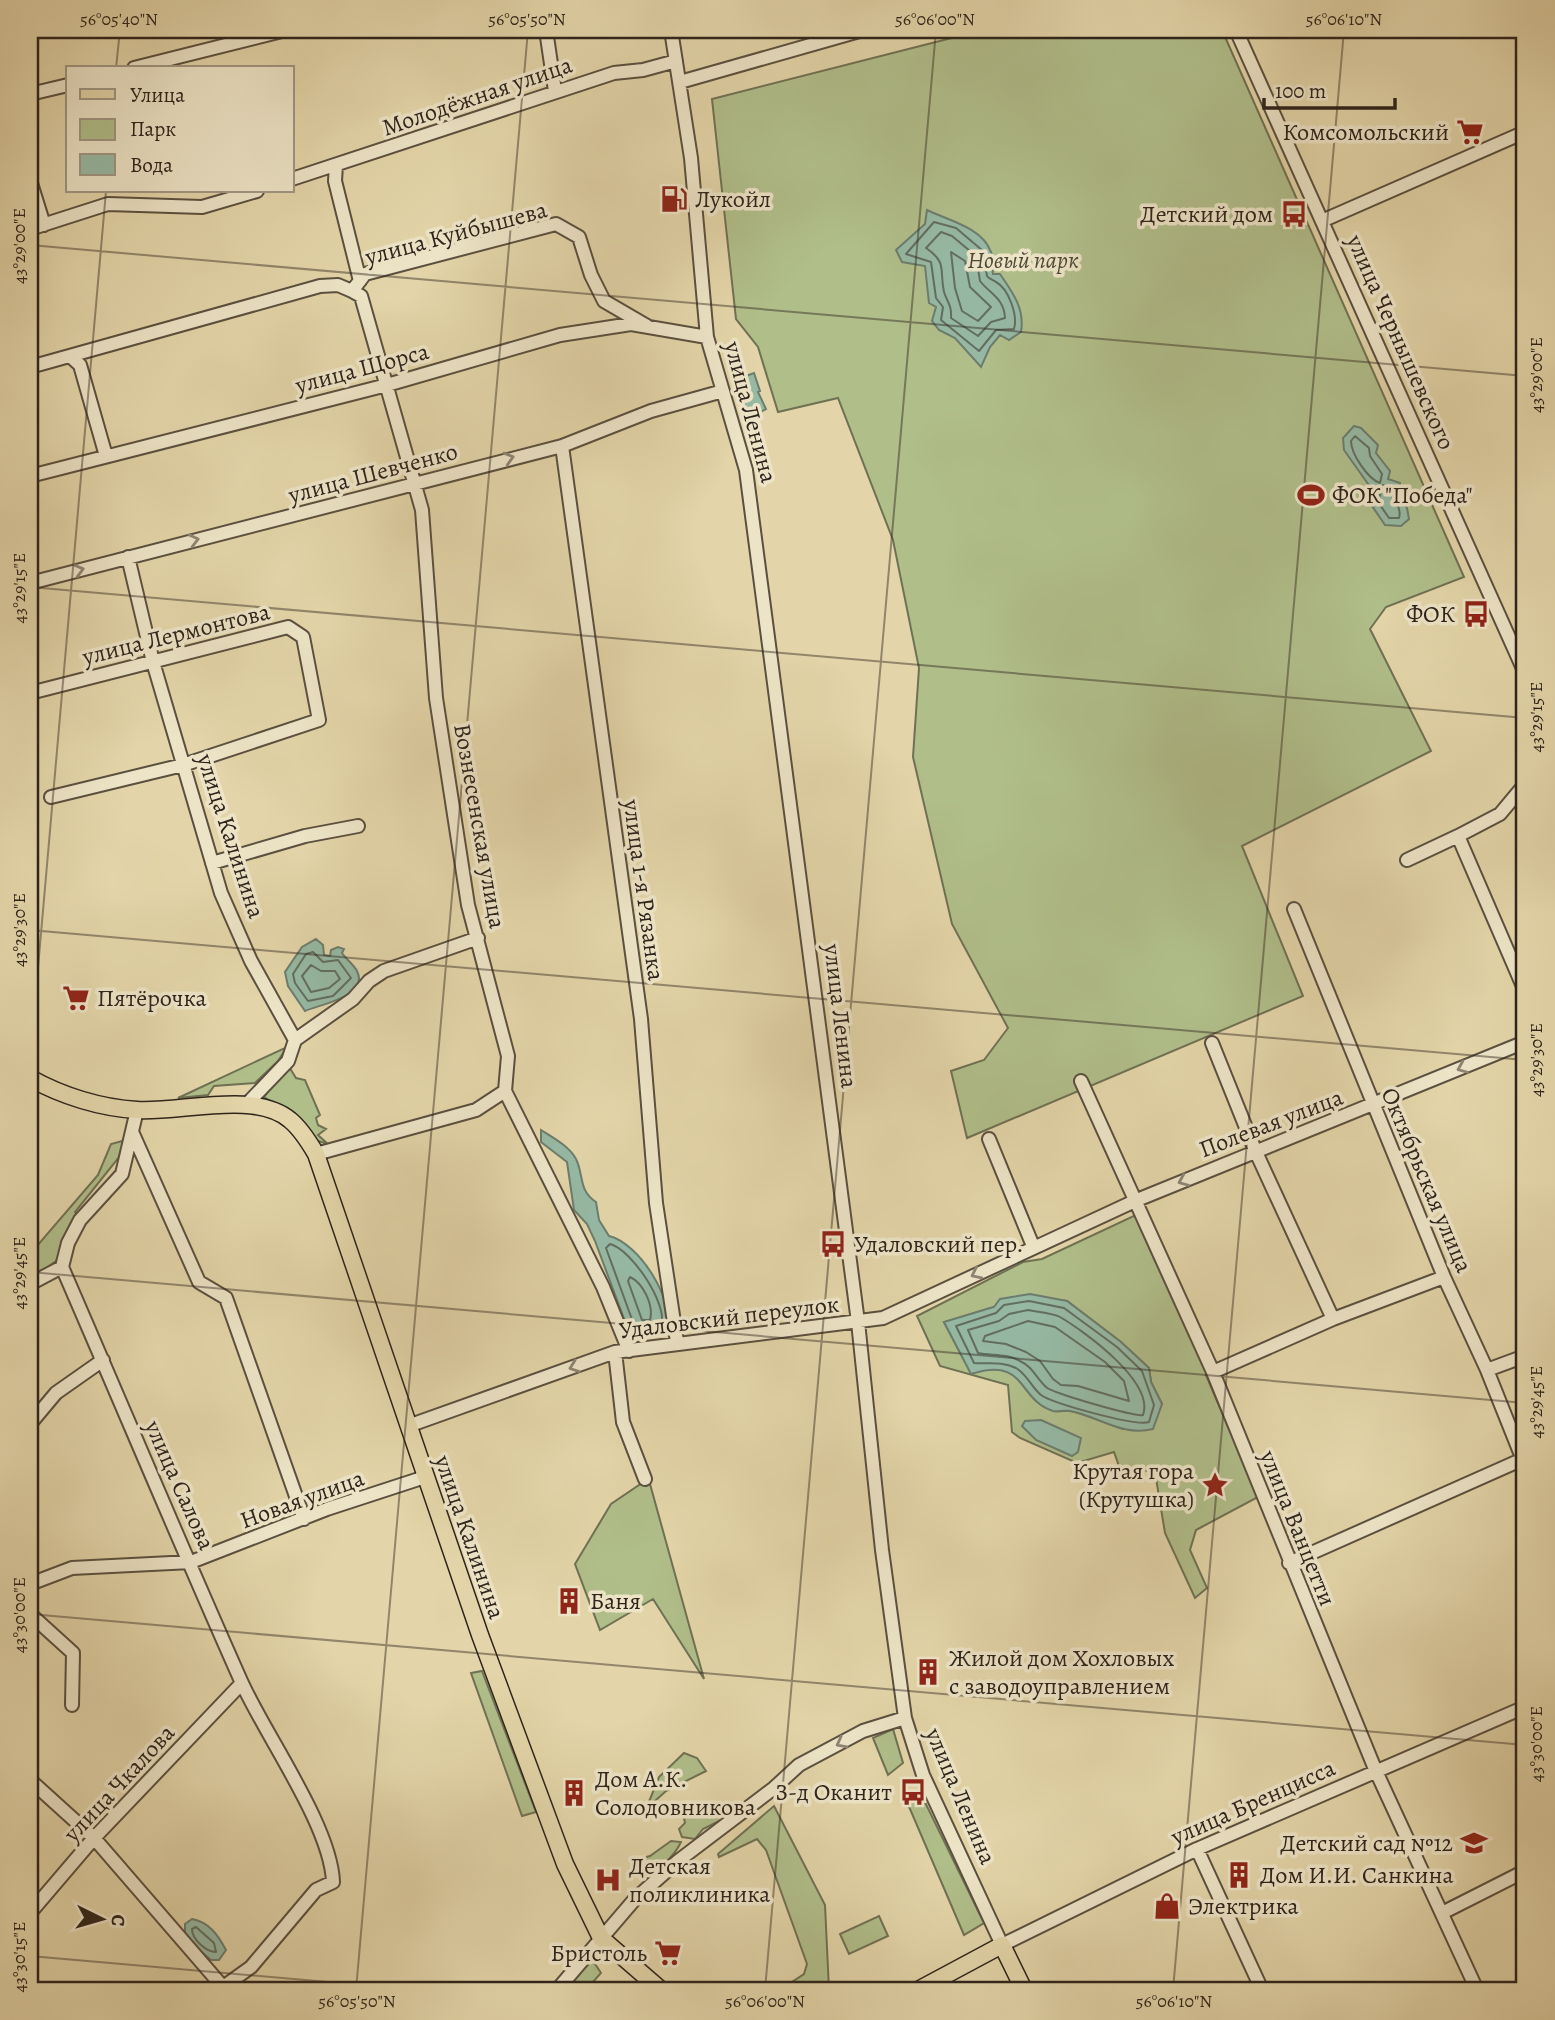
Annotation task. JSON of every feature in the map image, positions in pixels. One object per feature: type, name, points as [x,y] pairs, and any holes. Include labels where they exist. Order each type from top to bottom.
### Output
[{"type":"main road","name":"улица Калинина","points":[[30,1078],[85,1102],[138,1110],[246,1105],[271,1110],[289,1119],[316,1154],[425,1477],[565,1864],[601,1938],[661,1990]]},
{"type":"main road","points":[[918,1990],[1002,1945]]},
{"type":"main road","name":"улица Ленина","points":[[1002,1945],[1024,1990]]},
{"type":"street","points":[[142,66],[286,30]]},
{"type":"street","points":[[546,30],[555,91]]},
{"type":"street","name":"улица Ленина","points":[[671,30],[700,233],[707,337],[746,470],[858,1322],[882,1550],[905,1718],[923,1774],[1002,1945]]},
{"type":"street","points":[[680,82],[863,30]]},
{"type":"street","name":"улица Чернышевского","points":[[1236,30],[1324,220],[1525,673]]},
{"type":"street","name":"Молодёжная улица","points":[[294,178],[555,91],[614,73],[643,70],[676,61]]},
{"type":"street","points":[[30,94],[66,85]]},
{"type":"street","points":[[1324,220],[1525,132]]},
{"type":"street","name":"Вознесенская улица","points":[[336,165],[335,181],[356,286],[422,510],[436,698],[448,761],[468,905],[508,1056],[505,1091]]},
{"type":"street","points":[[30,180],[44,225]]},
{"type":"street","points":[[30,229],[108,204],[202,208],[254,192]]},
{"type":"street","name":"улица Куйбышева","points":[[30,366],[215,312],[320,286],[356,286],[365,274],[555,224],[579,237],[591,275],[604,301],[647,326]]},
{"type":"street","name":"улица Щорса","points":[[30,476],[387,385],[560,334],[631,324],[707,337]]},
{"type":"street","points":[[70,356],[80,365],[106,456]]},
{"type":"street","name":"улица Шевченко","points":[[30,583],[562,446],[651,411],[723,391]]},
{"type":"street","name":"улица 1-я Рязанка","points":[[562,446],[641,1019],[656,1203],[677,1342]]},
{"type":"street","name":"улица Калинина","points":[[128,557],[153,662],[221,893],[251,961],[295,1040]]},
{"type":"street","name":"улица Лермонтова","points":[[30,693],[288,627],[303,637],[319,720],[183,765],[51,797]]},
{"type":"street","points":[[1407,860],[1500,814],[1525,784]]},
{"type":"street","points":[[212,863],[306,836],[358,826]]},
{"type":"street","points":[[1458,836],[1525,991]]},
{"type":"street","name":"Октябрьская улица","points":[[1294,909],[1444,1277],[1487,1370],[1524,1462]]},
{"type":"street","points":[[246,1105],[288,1061],[295,1040],[353,999],[369,981],[384,971],[478,938]]},
{"type":"street","name":"Полевая улица","points":[[858,1322],[883,1318],[1137,1200],[1255,1150],[1374,1106],[1525,1042]]},
{"type":"street","points":[[1212,1043],[1255,1150],[1333,1319]]},
{"type":"street","name":"улица Ванцетти","points":[[1081,1081],[1213,1372],[1375,1769],[1477,1990]]},
{"type":"street","points":[[316,1154],[475,1110],[505,1091],[603,1287],[622,1351],[623,1422],[645,1479]]},
{"type":"street","points":[[30,1284],[62,1267],[68,1243],[80,1220],[122,1174],[138,1110]]},
{"type":"street","points":[[133,1134],[199,1282],[226,1298],[304,1519]]},
{"type":"street","points":[[989,1139],[1033,1246]]},
{"type":"street","name":"улица Салова","points":[[62,1267],[242,1683],[329,1852],[333,1882],[316,1890],[251,1967],[220,1988]]},
{"type":"street","points":[[1213,1372],[1333,1319],[1444,1277]]},
{"type":"street","name":"Удаловский переулок","points":[[408,1426],[622,1351],[677,1342],[858,1322]]},
{"type":"street","points":[[1487,1370],[1525,1356]]},
{"type":"street","points":[[30,1424],[56,1393],[103,1360]]},
{"type":"street","points":[[1289,1563],[1524,1462]]},
{"type":"street","name":"Новая улица","points":[[30,1584],[39,1578],[72,1568],[191,1562],[425,1477]]},
{"type":"street","points":[[30,1614],[73,1653],[72,1705]]},
{"type":"street","name":"улица Чкалова","points":[[30,1913],[94,1838],[242,1683]]},
{"type":"street","name":"улица Бренцисса","points":[[1002,1945],[1197,1849],[1375,1769],[1525,1707]]},
{"type":"street","points":[[557,1990],[635,1899],[678,1861],[774,1788],[799,1765],[863,1731],[905,1718]]},
{"type":"street","points":[[30,1780],[94,1838],[220,1988]]},
{"type":"street","points":[[1197,1849],[1262,1990]]},
{"type":"street","points":[[1442,1913],[1525,1871]]},
{"type":"green space","name":"Новый парк","points":[[983,30],[1222,30],[1464,577],[1386,607],[1370,629],[1431,751],[1242,846],[1303,996],[967,1138],[951,1071],[984,1060],[1008,1028],[952,924],[913,757],[919,668],[893,540],[838,398],[778,412],[758,347],[736,319],[712,99]]},
{"type":"green space","points":[[287,1047],[278,1061],[255,1083],[214,1086],[208,1095],[178,1098]]},
{"type":"green space","points":[[288,1065],[296,1078],[305,1080],[320,1115],[316,1118],[318,1125],[326,1129],[318,1135],[328,1144],[315,1140],[289,1113],[264,1097]]},
{"type":"green space","points":[[126,1140],[120,1156],[75,1212],[78,1216],[56,1261],[30,1280],[30,1254],[98,1175],[111,1144]]},
{"type":"green space","points":[[1140,1213],[1209,1373],[1206,1375],[1258,1497],[1196,1530],[1190,1550],[1207,1588],[1195,1598],[1165,1533],[1155,1472],[1119,1466],[1114,1452],[1077,1463],[1020,1438],[1012,1432],[1008,1385],[940,1366],[917,1316],[1023,1262],[1042,1259]],"holes":[[[1049,1299],[1067,1301],[1121,1342],[1149,1368],[1151,1382],[1162,1404],[1123,1429],[1071,1411],[1054,1411],[1042,1406],[1013,1375],[1003,1370],[989,1369],[971,1373],[944,1322],[994,1307]]]},
{"type":"green space","points":[[642,1483],[650,1484],[704,1679],[653,1599],[600,1630],[575,1564],[611,1504]]},
{"type":"green space","points":[[482,1671],[536,1812],[522,1816],[471,1673]]},
{"type":"green space","points":[[893,1729],[903,1763],[888,1775],[873,1738]]},
{"type":"green space","points":[[684,1753],[697,1758],[706,1771],[666,1791],[646,1809],[659,1777]]},
{"type":"green space","points":[[922,1796],[984,1923],[964,1935],[907,1802]]},
{"type":"green space","points":[[722,1803],[730,1807],[727,1817],[703,1829],[695,1839],[682,1837],[679,1829],[685,1823],[684,1818]]},
{"type":"green space","points":[[774,1806],[825,1905],[829,1990],[786,1990],[784,1987],[804,1974],[807,1964],[766,1850],[757,1839],[719,1857],[718,1854]]},
{"type":"green space","points":[[671,1841],[681,1842],[670,1858],[654,1872],[643,1878],[632,1868],[635,1860],[650,1856]]},
{"type":"green space","points":[[879,1916],[888,1936],[849,1954],[840,1934]]},
{"type":"green space","points":[[589,1955],[601,1973],[586,1990],[566,1990]]},
{"type":"water","points":[[927,210],[963,225],[980,236],[991,252],[993,274],[1000,274],[1020,309],[1021,332],[1009,340],[1000,335],[990,347],[981,367],[955,338],[939,330],[932,321],[936,307],[929,303],[925,266],[902,262],[896,250],[925,224]]},
{"type":"water","points":[[754,373],[760,391],[758,392],[766,409],[751,417],[745,411],[745,396],[741,391],[740,378]]},
{"type":"water","points":[[1354,426],[1361,428],[1378,445],[1376,453],[1390,471],[1388,479],[1400,483],[1398,492],[1407,508],[1409,519],[1401,526],[1385,525],[1370,503],[1373,491],[1344,450],[1343,438]]},
{"type":"water","points":[[316,939],[323,945],[324,955],[330,956],[331,950],[338,947],[344,949],[342,953],[356,969],[359,980],[349,994],[305,1011],[288,986],[285,972],[302,947]]},
{"type":"water","points":[[541,1130],[573,1154],[586,1192],[596,1202],[599,1220],[609,1236],[632,1250],[653,1275],[666,1305],[667,1332],[640,1337],[629,1332],[595,1241],[587,1224],[574,1210],[567,1162],[541,1142]]},
{"type":"water","points":[[1030,1294],[1067,1301],[1121,1342],[1149,1368],[1151,1382],[1162,1404],[1153,1429],[1131,1430],[1081,1414],[1053,1411],[1041,1405],[1020,1381],[1002,1370],[971,1374],[944,1322],[994,1307],[1000,1299]]},
{"type":"water","points":[[1041,1420],[1081,1438],[1078,1452],[1072,1456],[1036,1440],[1022,1426],[1025,1421]]},
{"type":"water","points":[[192,1919],[208,1926],[220,1939],[226,1950],[219,1960],[211,1960],[185,1938],[185,1924]]},
{"type":"place","name":"Комсомольский","points":[[1470,132]]},
{"type":"place","name":"Лукойл","points":[[674,199]]},
{"type":"place","name":"Детский дом","points":[[1294,214]]},
{"type":"place","name":"ФОК \"Победа\"","points":[[1311,495]]},
{"type":"place","name":"ФОК","points":[[1476,614]]},
{"type":"place","name":"Пятёрочка","points":[[76,998]]},
{"type":"place","name":"Удаловский пер.","points":[[833,1244]]},
{"type":"place","name":"Крутая гора (Крутушка)","points":[[1215,1485]]},
{"type":"place","name":"Баня","points":[[569,1601]]},
{"type":"place","name":"Жилой дом Хохловых с заводоуправлением","points":[[928,1672]]},
{"type":"place","name":"З-д Оканит","points":[[913,1792]]},
{"type":"place","name":"Дом А.К. Солодовникова","points":[[574,1793]]},
{"type":"place","name":"Детский сад №12","points":[[1474,1843]]},
{"type":"place","name":"Дом И.И. Санкина","points":[[1239,1875]]},
{"type":"place","name":"Детская поликлиника","points":[[608,1880]]},
{"type":"place","name":"Электрика","points":[[1167,1906]]},
{"type":"place","name":"Бристоль","points":[[668,1953]]}]
